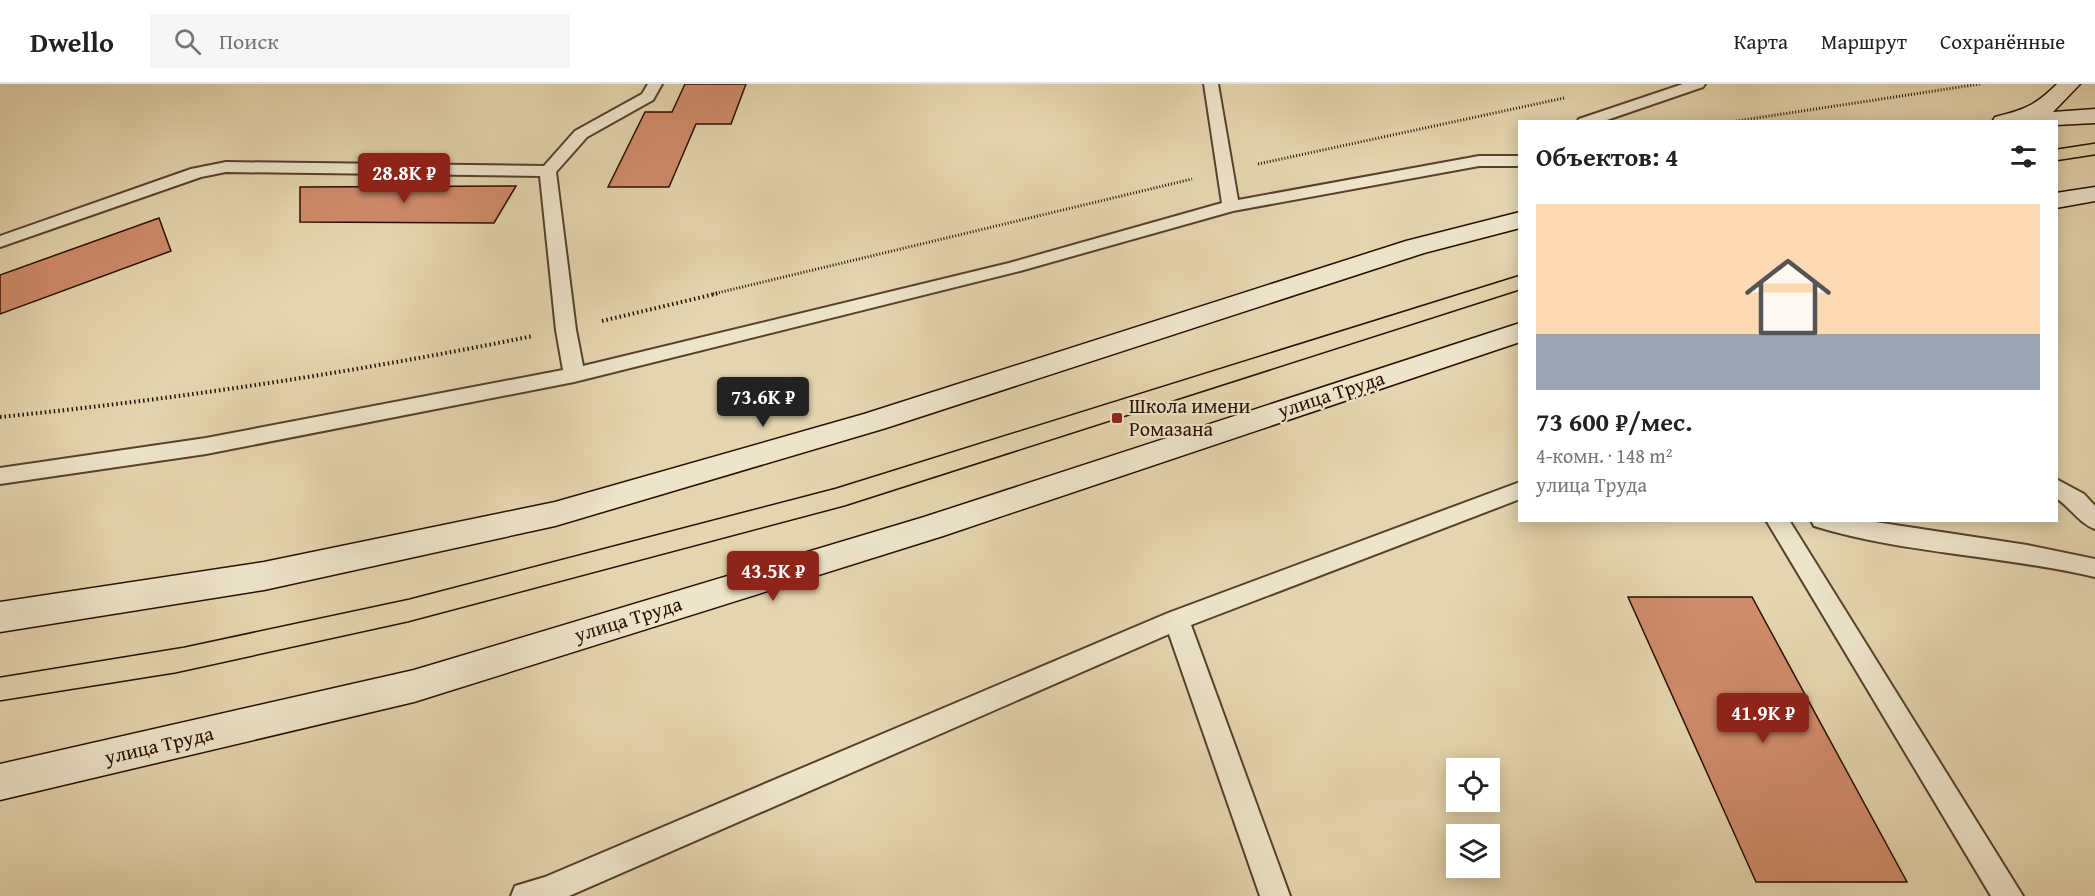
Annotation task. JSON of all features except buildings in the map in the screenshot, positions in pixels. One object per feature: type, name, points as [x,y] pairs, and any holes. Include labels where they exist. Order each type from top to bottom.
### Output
[{"type":"main road","points":[[2012,120],[2048,106],[2069,84]]},
{"type":"main road","points":[[2026,120],[2095,116]]},
{"type":"main road","points":[[2058,201],[2095,195]]},
{"type":"main road","points":[[2058,201],[2095,204]]},
{"type":"main road","points":[[0,616],[264,576],[555,514],[875,421],[1415,247],[1518,221]]},
{"type":"main road","name":"улица Труда","points":[[0,782],[414,686],[931,527],[1518,333]]},
{"type":"lane","points":[[574,375],[566,330],[548,171],[581,134],[648,97],[655,84]]},
{"type":"lane","points":[[1211,84],[1231,206]]},
{"type":"lane","points":[[1590,120],[1698,84]]},
{"type":"lane","points":[[0,476],[206,446],[574,375],[1014,267],[1231,206],[1479,161],[1518,147]]},
{"type":"lane","points":[[1479,161],[1518,161]]},
{"type":"lane","points":[[0,242],[197,173],[226,167],[548,171]]},
{"type":"lane","points":[[2058,488],[2076,500],[2095,520]]},
{"type":"lane","points":[[540,894],[1177,620],[1518,491]]},
{"type":"lane","points":[[1778,522],[2008,896]]},
{"type":"lane","points":[[1837,522],[2060,559],[2095,568]]},
{"type":"lane","points":[[1177,620],[1275,896]]},
{"type":"path","points":[[1743,120],[1980,84]]},
{"type":"path","points":[[0,417],[121,406],[413,361],[566,330],[1225,171],[1570,97]]},
{"type":"tram line","points":[[2058,149],[2095,143]]},
{"type":"tram line","points":[[2058,161],[2095,155]]},
{"type":"tram line","points":[[0,677],[184,647],[409,599],[836,488],[1518,276]]},
{"type":"tram line","points":[[0,701],[176,673],[408,622],[845,506],[1518,291]]},
{"type":"place","name":"Школа имени Ромазана","points":[[1117,418]]}]
